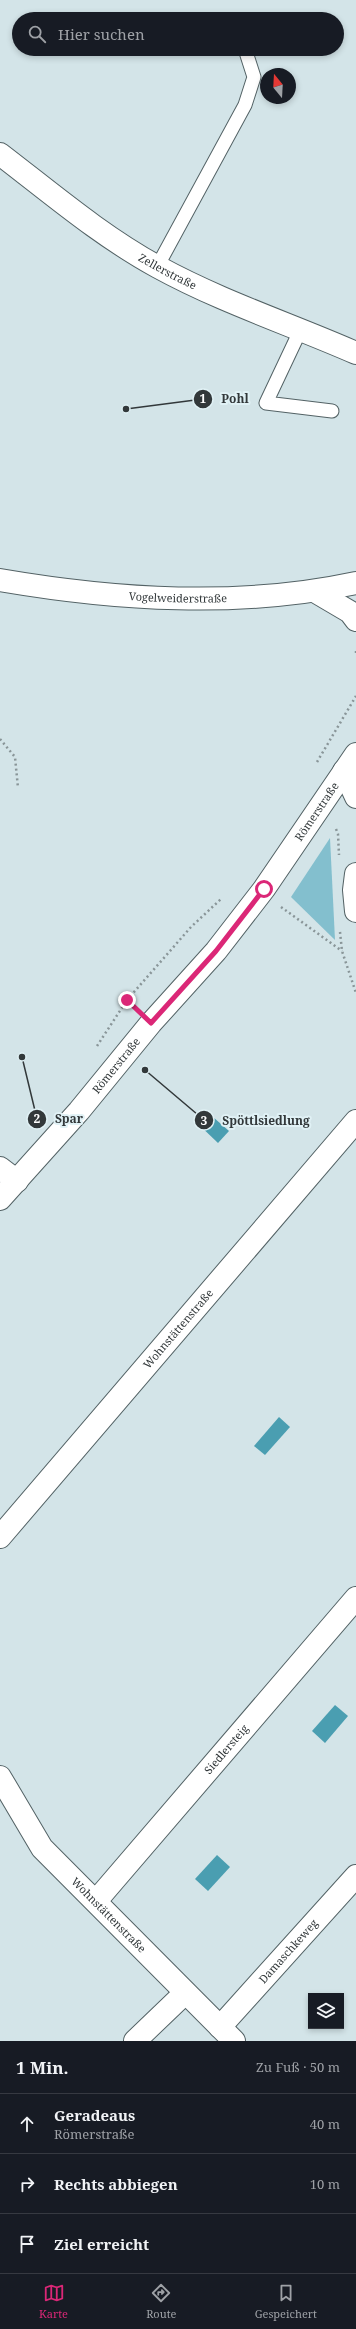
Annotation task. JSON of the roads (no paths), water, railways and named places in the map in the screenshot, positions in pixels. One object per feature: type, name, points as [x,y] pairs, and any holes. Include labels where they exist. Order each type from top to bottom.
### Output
[{"type":"street","name":"Zellerstraße","points":[[0,154],[94,226],[157,267],[224,300],[356,353]]},
{"type":"street","name":"Vogelweiderstraße","points":[[0,580],[51,589],[110,595],[175,598],[226,598],[316,592],[356,583]]},
{"type":"street","points":[[316,592],[350,612],[356,620]]},
{"type":"street","points":[[350,763],[356,797]]},
{"type":"street","name":"Römerstraße","points":[[0,1199],[18,1181],[79,1111],[151,1023],[216,951],[264,889],[350,763]]},
{"type":"street","points":[[356,874],[354,890],[356,911]]},
{"type":"street","name":"Wohnstättenstraße","points":[[0,1537],[356,1121]]},
{"type":"street","points":[[0,1168],[18,1181]]},
{"type":"street","name":"Siedlersteig","points":[[96,1901],[356,1598]]},
{"type":"street","name":"Wohnstättenstraße","points":[[0,1777],[42,1848],[96,1901],[184,1993],[227,2034]]},
{"type":"street","name":"Damaschkeweg","points":[[227,2034],[356,1876]]},
{"type":"street","points":[[135,2041],[184,1993]]},
{"type":"lane","points":[[157,267],[245,105],[254,76],[247,56]]},
{"type":"lane","points":[[300,331],[266,403],[332,411]]},
{"type":"place","name":"Pohl","points":[[126,409]]},
{"type":"place","name":"Spar","points":[[22,1057]]},
{"type":"place","name":"Spöttlsiedlung","points":[[145,1070]]}]
